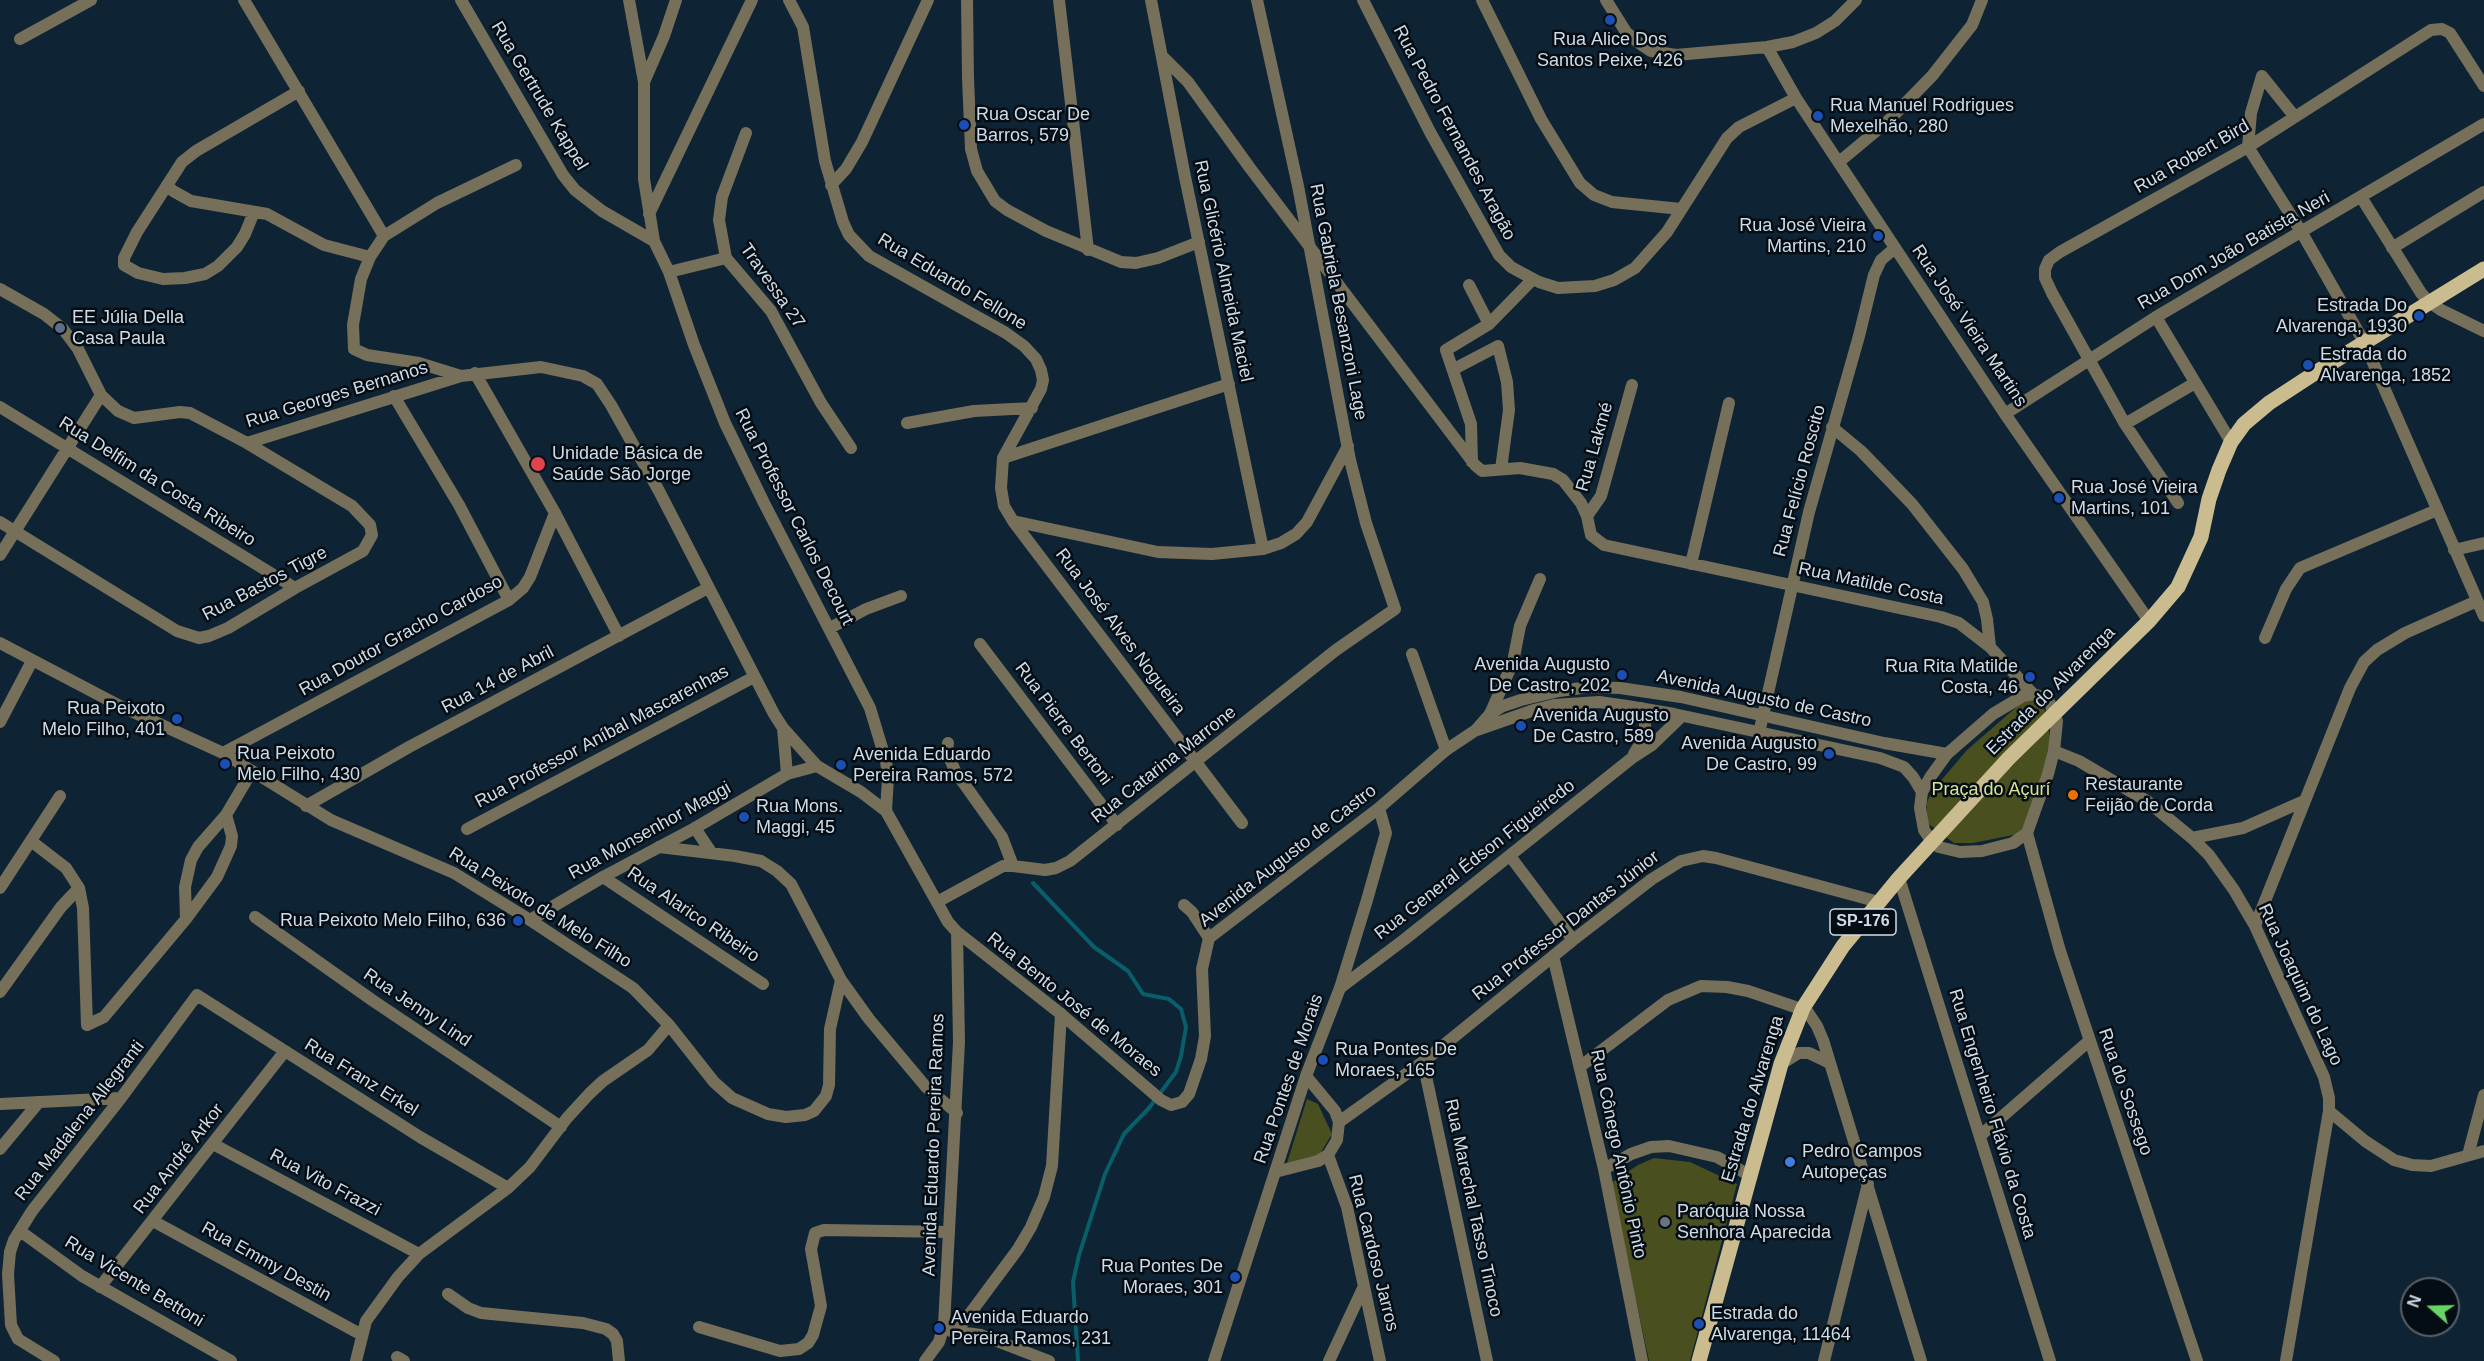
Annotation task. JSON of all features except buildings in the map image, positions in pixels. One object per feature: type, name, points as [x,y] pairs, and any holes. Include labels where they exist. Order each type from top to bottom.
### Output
[{"type":"main road","name":"Estrada do Alvarenga","points":[[1699,1361],[1781,1064],[1803,1008],[1843,946],[1899,878],[2055,711],[2149,621],[2178,587],[2200,537],[2209,499],[2231,442],[2244,424],[2269,403],[2428,301],[2484,269]]},
{"type":"street","points":[[20,39],[91,0]]},
{"type":"street","points":[[244,0],[384,236]]},
{"type":"street","name":"Rua Gertrude Kappel","points":[[461,0],[569,182],[585,200],[602,212],[654,241]]},
{"type":"street","points":[[629,0],[644,82]]},
{"type":"street","points":[[644,82],[664,36],[676,0]]},
{"type":"street","points":[[649,214],[752,0]]},
{"type":"street","name":"Rua Eduardo Fellone","points":[[789,0],[803,27],[831,185],[849,236],[869,256],[1006,333],[1024,346],[1036,359],[1043,380],[1032,408],[1018,428],[1003,458],[1001,488],[1004,506],[1013,521]]},
{"type":"street","points":[[831,185],[850,163],[862,142],[928,0]]},
{"type":"street","points":[[967,0],[971,149],[977,171],[995,201],[1007,210],[1088,250],[1121,262],[1136,263],[1158,258],[1198,242]]},
{"type":"street","points":[[1059,0],[1088,250]]},
{"type":"street","name":"Rua Glicério Almeida Maciel","points":[[1151,0],[1198,242],[1263,549]]},
{"type":"street","name":"Rua Gabriela Besanzoni Lage","points":[[1257,0],[1309,243],[1348,446],[1366,523],[1395,609]]},
{"type":"street","name":"Rua Pedro Fernandes Aragão","points":[[1363,0],[1499,255],[1511,267],[1533,279],[1558,288],[1595,286],[1614,280],[1635,268],[1655,248],[1727,138],[1739,127],[1797,98]]},
{"type":"street","points":[[1482,0],[1541,119],[1580,183],[1594,195],[1612,202],[1681,209]]},
{"type":"street","points":[[1606,0],[1626,32],[1651,51],[1676,55],[1767,47],[1793,42],[1816,33],[1835,21],[1856,0]]},
{"type":"street","points":[[1839,162],[1887,122],[1932,76],[1972,25],[1982,0]]},
{"type":"street","name":"Rua Robert Bird","points":[[2178,504],[2125,424],[2045,278],[2045,269],[2049,260],[2248,147],[2431,30],[2437,28],[2454,37],[2484,86]]},
{"type":"street","name":"Rua José Vieira Martins","points":[[1767,47],[1797,98],[2005,414],[2149,621]]},
{"type":"street","points":[[1162,57],[1188,82],[1250,168],[1477,466]]},
{"type":"street","points":[[2295,117],[2262,76],[2251,113],[2248,147],[2302,233],[2364,342],[2484,616]]},
{"type":"street","name":"Rua Professor Carlos Decourt","points":[[644,82],[644,179],[654,241],[669,272],[694,345],[725,423],[769,514],[861,688],[877,725],[888,777],[886,812]]},
{"type":"street","points":[[254,212],[246,234],[237,247],[210,271],[185,278],[163,279],[145,275],[124,265],[124,258],[150,209],[182,162],[196,151],[299,91]]},
{"type":"street","name":"Rua Dom João Batista Neri","points":[[2005,414],[2156,317],[2484,124]]},
{"type":"street","name":"Travessa 27","points":[[746,134],[722,197],[719,220],[726,258],[771,311],[821,403],[851,448]]},
{"type":"street","points":[[516,165],[437,203],[384,236],[370,257],[356,303],[353,325],[354,349],[367,355],[419,363],[461,376],[541,367],[583,376],[597,384],[632,442],[754,677],[783,728],[816,766],[861,792],[886,812],[937,902],[957,932]]},
{"type":"street","points":[[167,185],[191,201],[274,217],[324,245],[370,257]]},
{"type":"street","points":[[2392,248],[2484,192]]},
{"type":"street","points":[[2361,197],[2428,301],[2484,331]]},
{"type":"street","name":"Rua Felício Roscito","points":[[1759,733],[1791,585],[1874,274],[1881,260],[1895,248]]},
{"type":"street","points":[[669,272],[726,258]]},
{"type":"street","points":[[1477,466],[1472,424],[1446,350],[1489,324],[1533,279]]},
{"type":"street","points":[[1469,285],[1489,324]]},
{"type":"street","name":"Rua Georges Bernanos","points":[[0,289],[44,314],[63,329],[78,349],[101,394],[124,415],[145,418],[180,412],[190,413],[247,444],[461,376]]},
{"type":"street","points":[[2156,317],[2231,442]]},
{"type":"street","points":[[1454,369],[1498,346],[1507,382],[1509,410],[1501,469]]},
{"type":"street","points":[[476,373],[555,513],[619,636]]},
{"type":"street","points":[[2125,424],[2195,383]]},
{"type":"street","points":[[1003,458],[1229,384]]},
{"type":"street","name":"Rua Lakmé","points":[[1587,516],[1601,496],[1632,385]]},
{"type":"street","points":[[0,555],[101,394]]},
{"type":"street","points":[[394,396],[459,506],[509,600]]},
{"type":"street","points":[[1691,564],[1729,403]]},
{"type":"street","name":"Rua Delfim da Costa Ribeiro","points":[[0,407],[295,588]]},
{"type":"street","points":[[907,423],[974,411],[1032,408]]},
{"type":"street","points":[[1832,427],[1861,451],[1905,496],[1963,569],[1983,602],[1990,646]]},
{"type":"street","name":"Rua Bastos Tigre","points":[[0,522],[166,625],[188,636],[199,638],[208,636],[228,628],[363,551],[372,535],[370,525],[352,506],[247,444]]},
{"type":"street","points":[[1013,521],[1158,552],[1212,554],[1263,549],[1281,543],[1296,534],[1307,522],[1348,446]]},
{"type":"street","name":"Rua Matilde Costa","points":[[1477,466],[1501,469],[1520,468],[1553,474],[1568,485],[1581,503],[1587,516],[1591,535],[1604,545],[1941,617],[1959,623],[1990,646],[2033,694]]},
{"type":"street","points":[[2265,638],[2286,589],[2300,568],[2437,510]]},
{"type":"street","name":"Rua Doutor Gracho Cardoso","points":[[223,753],[509,600],[523,588],[530,577],[555,513]]},
{"type":"street","name":"Rua José Alves Nogueira","points":[[1013,521],[1242,823]]},
{"type":"street","points":[[2454,550],[2484,543]]},
{"type":"street","points":[[1490,714],[1513,662],[1520,626],[1540,579]]},
{"type":"street","name":"Rua 14 de Abril","points":[[306,806],[409,747],[708,588]]},
{"type":"street","points":[[830,628],[866,609],[901,596]]},
{"type":"street","points":[[2255,926],[2350,688],[2364,662],[2377,650],[2405,633],[2477,601]]},
{"type":"street","name":"Rua Catarina Marrone","points":[[937,902],[1003,866],[1032,870],[1056,868],[1070,861],[1336,650],[1395,609]]},
{"type":"street","name":"Rua Peixoto de Melo Filho","points":[[0,643],[120,706],[223,753],[306,806],[359,833],[454,873],[633,988],[669,1025],[708,1075],[732,1098],[768,1114],[786,1117],[805,1115],[814,1111],[826,1096],[829,1085],[830,1029],[841,980]]},
{"type":"street","name":"Rua Pierre Bertoni","points":[[980,644],[1117,825]]},
{"type":"street","points":[[1412,654],[1446,750]]},
{"type":"street","points":[[0,722],[32,661]]},
{"type":"street","name":"Rua Professor Aníbal Mascarenhas","points":[[467,829],[754,677]]},
{"type":"street","name":"Avenida Augusto de Castro","points":[[1476,730],[1490,714],[1530,697],[1589,687],[1620,688],[1681,698],[1884,743],[1947,754]]},
{"type":"street","points":[[2033,694],[2048,699],[2055,711],[2057,720],[2054,751],[2039,803],[2027,833],[2013,843],[1982,851],[1960,852],[1939,848],[1932,843],[1921,819],[1922,792],[1947,754],[1993,714],[2023,696],[2033,694]]},
{"type":"street","name":"Avenida Augusto de Castro","points":[[1168,1104],[1182,1102],[1189,1094],[1201,1059],[1205,1036],[1203,969],[1209,938],[1379,808],[1446,750],[1476,730],[1534,710],[1572,703],[1599,702],[1682,716],[1880,758],[1904,767],[1922,792]]},
{"type":"street","name":"Rua General Édson Figueiredo","points":[[1632,758],[1646,729],[1645,717],[1641,708]]},
{"type":"street","name":"Rua General Édson Figueiredo","points":[[1340,988],[1632,758],[1652,745],[1682,716]]},
{"type":"street","points":[[783,728],[787,774],[816,766]]},
{"type":"street","points":[[948,743],[947,751],[954,771],[1002,837],[1013,866]]},
{"type":"street","points":[[1880,758],[1884,743]]},
{"type":"street","name":"Rua Joaquim do Lago","points":[[2054,751],[2079,761],[2108,777],[2156,808],[2209,855],[2234,890],[2255,926],[2325,1077],[2330,1111],[2286,1361]]},
{"type":"street","points":[[186,919],[185,887],[191,860],[198,847],[226,815],[252,771]]},
{"type":"street","name":"Rua Monsenhor Maggi","points":[[530,920],[787,774]]},
{"type":"street","points":[[0,888],[60,796]]},
{"type":"street","points":[[2192,838],[2243,828],[2304,801]]},
{"type":"street","name":"Rua Pontes de Morais","points":[[1214,1361],[1306,1076],[1340,988],[1368,900],[1386,833],[1379,808]]},
{"type":"street","points":[[31,842],[66,867],[78,888],[83,908],[87,1025],[111,1011],[217,877],[231,846],[226,815]]},
{"type":"street","points":[[695,828],[711,852]]},
{"type":"street","name":"Rua do Sossego","points":[[2027,833],[2060,951],[2197,1361]]},
{"type":"street","points":[[659,847],[690,852],[711,852],[761,861],[777,871],[791,885],[841,980],[904,1063],[941,1101],[957,1113]]},
{"type":"street","points":[[1510,856],[1574,940]]},
{"type":"street","name":"Rua Professor Dantas Júnior","points":[[1339,1122],[1423,1062],[1553,956],[1671,866],[1690,858],[1703,856],[1784,875],[1879,902]]},
{"type":"street","name":"Rua Alarico Ribeiro","points":[[603,877],[763,984]]},
{"type":"street","name":"Rua Engenheiro Flávio da Costa","points":[[1899,878],[2050,1361]]},
{"type":"street","points":[[0,992],[61,907],[78,888]]},
{"type":"street","points":[[1184,905],[1190,908],[1209,938]]},
{"type":"street","name":"Rua Jenny Lind","points":[[255,917],[372,1000],[561,1127]]},
{"type":"street","name":"Rua Bento José de Moraes","points":[[957,932],[1061,1014],[1168,1104]]},
{"type":"street","name":"Avenida Eduardo Pereira Ramos","points":[[925,1361],[939,1342],[943,1331],[957,1113],[959,1042],[957,932]]},
{"type":"street","name":"Rua Cônego Antônio Pinto","points":[[1553,956],[1604,1169],[1642,1361]]},
{"type":"street","points":[[1581,1066],[1668,1000],[1701,986],[1748,991],[1803,1008],[1817,1026],[1830,1062],[1921,1361]]},
{"type":"street","name":"Rua Franz Erkel","points":[[197,995],[429,1143],[508,1188]]},
{"type":"street","name":"Rua Madalena Allegranti","points":[[54,1361],[18,1339],[11,1325],[8,1274],[10,1252],[20,1231],[54,1183],[121,1098],[197,995]]},
{"type":"street","points":[[957,1331],[1018,1249],[1044,1197],[1053,1156],[1061,1014]]},
{"type":"street","points":[[356,1361],[362,1335],[375,1306],[419,1254],[508,1188],[530,1167],[561,1127],[603,1081],[648,1050],[669,1025]]},
{"type":"street","points":[[1981,1135],[2089,1041]]},
{"type":"street","name":"Rua André Arkor","points":[[100,1287],[285,1051]]},
{"type":"street","points":[[1781,1064],[1799,1053],[1809,1053],[1830,1062]]},
{"type":"street","name":"Rua Marechal Tasso Tinoco","points":[[1423,1062],[1487,1361]]},
{"type":"street","points":[[1275,1172],[1309,1165],[1328,1155],[1337,1140],[1339,1122],[1335,1111],[1306,1076]]},
{"type":"street","points":[[2468,1155],[2484,1095]]},
{"type":"street","points":[[0,1104],[121,1098]]},
{"type":"street","points":[[0,1149],[39,1102]]},
{"type":"street","points":[[2330,1111],[2365,1141],[2394,1160],[2412,1166],[2431,1166],[2484,1151]]},
{"type":"street","name":"Rua Vito Frazzi","points":[[213,1144],[419,1254]]},
{"type":"street","points":[[1604,1169],[1631,1154],[1651,1147],[1669,1146],[1717,1157],[1749,1175]]},
{"type":"street","name":"Rua Cardoso Jarros","points":[[1328,1155],[1347,1208],[1380,1361]]},
{"type":"street","points":[[1824,1361],[1868,1183]]},
{"type":"street","name":"Rua Emmy Destin","points":[[153,1221],[362,1335]]},
{"type":"street","points":[[699,1327],[780,1351],[799,1349],[808,1343],[813,1335],[821,1306],[811,1249],[815,1233],[824,1230],[949,1232]]},
{"type":"street","name":"Rua Vicente Bettoni","points":[[20,1231],[100,1287],[231,1361]]},
{"type":"street","points":[[1329,1361],[1364,1286]]},
{"type":"street","points":[[448,1294],[468,1308],[481,1313],[598,1326],[613,1334],[619,1355]]},
{"type":"street","points":[[943,1331],[981,1335],[1049,1361]]},
{"type":"green space","name":"Praça do Açurí","points":[[2031,699],[2040,703],[2046,712],[2051,746],[2026,829],[2013,835],[1973,843],[1954,843],[1926,822],[1927,802],[1933,790],[1967,750],[2020,704]]},
{"type":"green space","points":[[1307,1099],[1318,1104],[1332,1134],[1318,1157],[1287,1163]]},
{"type":"green space","points":[[1654,1158],[1690,1162],[1737,1184],[1690,1361],[1649,1361],[1611,1183],[1638,1165]]},
{"type":"waterway","points":[[1033,883],[1094,947],[1128,971],[1143,994],[1169,999],[1181,1009],[1186,1027],[1176,1072],[1149,1108],[1124,1134],[1105,1174],[1079,1255],[1073,1282],[1078,1361]]},
{"type":"place","name":"Rua Alice Dos Santos Peixe, 426","points":[[1610,20]]},
{"type":"place","name":"Rua Manuel Rodrigues Mexelhão, 280","points":[[1818,116]]},
{"type":"place","name":"Rua Oscar De Barros, 579","points":[[964,125]]},
{"type":"place","name":"Rua José Vieira Martins, 210","points":[[1878,236]]},
{"type":"place","name":"Estrada Do Alvarenga, 1930","points":[[2419,316]]},
{"type":"place","name":"EE Júlia Della Casa Paula","points":[[60,328]]},
{"type":"place","name":"Estrada do Alvarenga, 1852","points":[[2308,365]]},
{"type":"place","name":"Unidade Básica de Saúde São Jorge","points":[[538,464]]},
{"type":"place","name":"Rua José Vieira Martins, 101","points":[[2059,498]]},
{"type":"place","name":"Avenida Augusto De Castro, 202","points":[[1622,675]]},
{"type":"place","name":"Rua Rita Matilde Costa, 46","points":[[2030,677]]},
{"type":"place","name":"Rua Peixoto Melo Filho, 401","points":[[177,719]]},
{"type":"place","name":"Avenida Augusto De Castro, 589","points":[[1521,726]]},
{"type":"place","name":"Avenida Augusto De Castro, 99","points":[[1829,754]]},
{"type":"place","name":"Rua Peixoto Melo Filho, 430","points":[[225,764]]},
{"type":"place","name":"Avenida Eduardo Pereira Ramos, 572","points":[[841,765]]},
{"type":"place","name":"Restaurante Feijão de Corda","points":[[2073,795]]},
{"type":"place","name":"Rua Mons. Maggi, 45","points":[[744,817]]},
{"type":"place","name":"Rua Peixoto Melo Filho, 636","points":[[518,921]]},
{"type":"place","name":"Rua Pontes De Moraes, 165","points":[[1323,1060]]},
{"type":"place","name":"Pedro Campos Autopeças","points":[[1790,1162]]},
{"type":"place","name":"Paróquia Nossa Senhora Aparecida","points":[[1665,1222]]},
{"type":"place","name":"Rua Pontes De Moraes, 301","points":[[1235,1277]]},
{"type":"place","name":"Estrada do Alvarenga, 11464","points":[[1699,1324]]},
{"type":"place","name":"Avenida Eduardo Pereira Ramos, 231","points":[[939,1328]]}]
